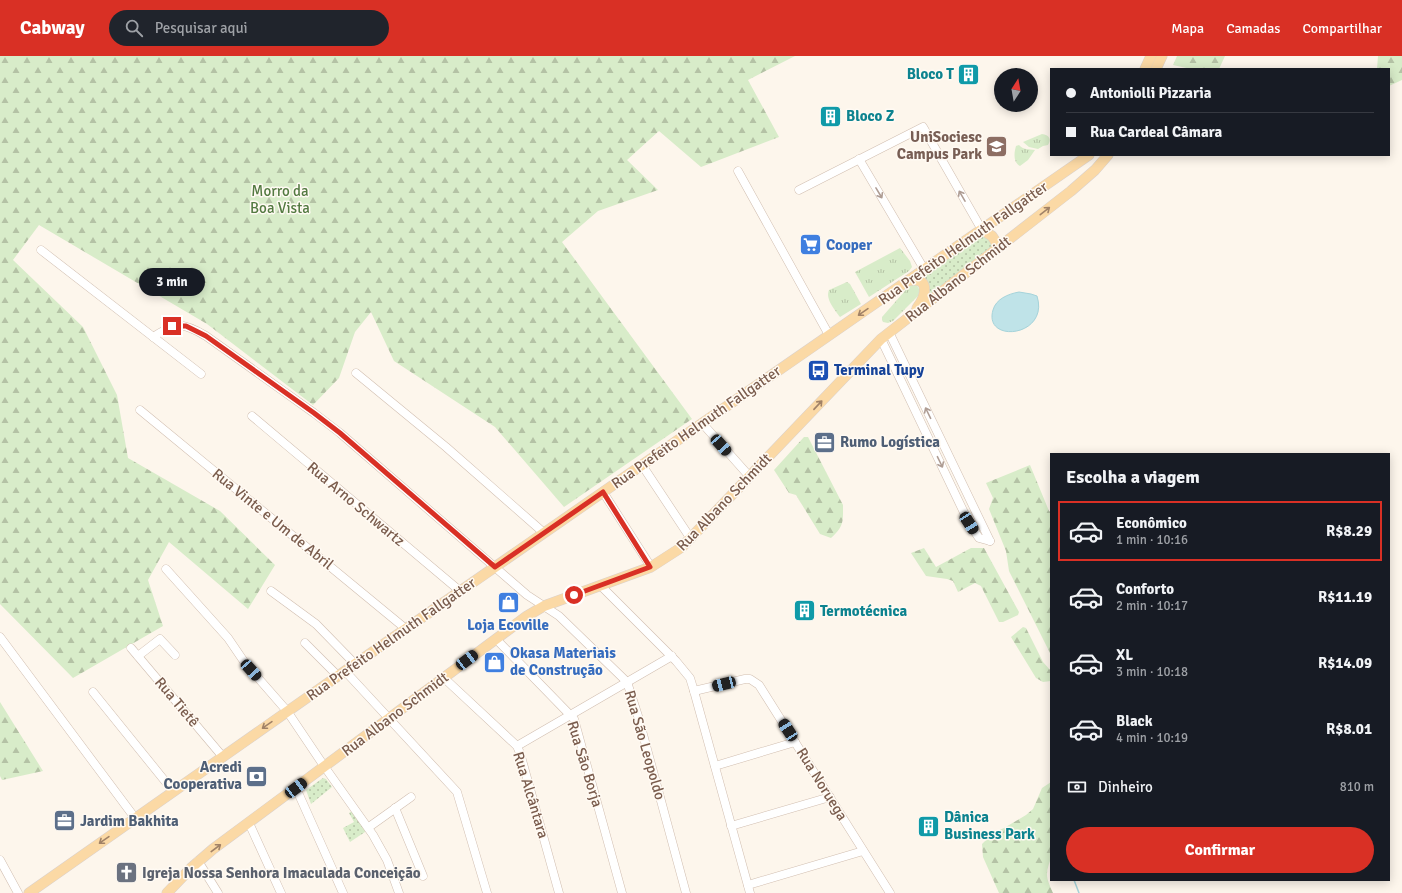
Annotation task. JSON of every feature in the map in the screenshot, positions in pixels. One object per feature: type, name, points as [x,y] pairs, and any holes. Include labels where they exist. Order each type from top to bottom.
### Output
[{"type":"main road","points":[[1145,68],[1150,56]]},
{"type":"main road","points":[[1156,68],[1162,56]]},
{"type":"main road","name":"Rua Prefeito Helmuth Fallgatter","points":[[29,893],[341,673],[1088,156]]},
{"type":"main road","name":"Rua Albano Schmidt","points":[[167,893],[198,861],[527,616],[544,606],[650,567],[673,554],[691,539],[881,339],[1079,184],[1107,156]]},
{"type":"main road","points":[[982,230],[992,236],[999,247]]},
{"type":"main road","points":[[907,281],[918,280],[922,282],[925,288],[921,303],[911,315]]},
{"type":"street","points":[[800,190],[923,127],[982,230]]},
{"type":"street","points":[[859,159],[924,269]]},
{"type":"street","points":[[738,171],[829,335]]},
{"type":"street","points":[[41,250],[201,374]]},
{"type":"street","name":"Rua São Leopoldo","points":[[153,337],[167,328],[179,325],[196,330],[314,413],[340,433],[527,595],[559,616],[627,682],[638,716],[686,893]]},
{"type":"street","points":[[881,339],[969,523],[979,538],[990,541],[889,332]]},
{"type":"street","points":[[356,372],[446,447],[544,533]]},
{"type":"street","name":"Rua Vinte e Um de Abril","points":[[140,410],[406,629]]},
{"type":"street","name":"Rua Arno Schwartz","points":[[252,416],[460,591]]},
{"type":"street","points":[[702,423],[750,477]]},
{"type":"street","points":[[642,465],[691,539]]},
{"type":"street","points":[[947,478],[957,473]]},
{"type":"street","points":[[603,492],[650,567]]},
{"type":"street","points":[[166,569],[228,638],[248,667],[287,711],[324,766],[369,827],[387,860],[399,893]]},
{"type":"street","points":[[601,586],[672,656],[686,672],[694,691],[749,889],[863,851]]},
{"type":"street","points":[[271,591],[316,624],[355,664]]},
{"type":"street","points":[[0,637],[135,818]]},
{"type":"street","points":[[138,656],[160,639],[175,655]]},
{"type":"street","name":"Rua São Borja","points":[[496,639],[570,715],[576,725],[622,893]]},
{"type":"street","points":[[305,643],[341,673],[389,718],[456,792],[487,893]]},
{"type":"street","name":"Rua Tietê","points":[[131,648],[223,757]]},
{"type":"street","points":[[517,746],[672,656]]},
{"type":"street","name":"Rua Alcântara","points":[[444,678],[517,746],[559,893]]},
{"type":"street","name":"Rua Noruega","points":[[694,691],[739,680],[750,679],[758,685],[890,893]]},
{"type":"street","points":[[94,692],[173,792]]},
{"type":"street","points":[[715,766],[795,742]]},
{"type":"street","points":[[296,788],[343,893]]},
{"type":"street","points":[[369,827],[410,797]]},
{"type":"street","points":[[731,826],[830,797]]},
{"type":"street","points":[[395,808],[423,876]]},
{"type":"street","points":[[248,823],[281,893]]},
{"type":"street","points":[[0,860],[18,893]]},
{"type":"street","points":[[198,861],[218,893]]},
{"type":"green space","name":"Morro da Boa Vista","points":[[0,56],[795,56],[748,80],[779,137],[701,167],[659,131],[627,160],[658,190],[598,211],[562,242],[692,419],[564,507],[495,427],[394,361],[371,312],[355,332],[339,378],[313,405],[207,324],[39,225],[13,260],[83,327],[117,395],[128,458],[220,511],[275,565],[248,609],[169,542],[148,580],[163,626],[73,678],[0,604]]},
{"type":"green space","points":[[1177,56],[1225,56],[1219,68],[1186,68],[1173,65]]},
{"type":"green space","points":[[1378,56],[1402,56],[1402,80],[1390,86],[1390,68],[1377,68]]},
{"type":"green space","points":[[1042,134],[1049,138],[1050,141],[1048,145],[1038,149],[1029,147],[1023,142]]},
{"type":"green space","points":[[1019,145],[1024,149],[1035,150],[1028,160],[1020,166],[1016,162],[1015,157],[1016,146]]},
{"type":"green space","points":[[985,236],[988,237],[993,246],[927,298],[919,278],[978,238]]},
{"type":"green space","points":[[900,248],[910,261],[912,267],[909,271],[869,297],[855,272]]},
{"type":"green space","points":[[847,282],[850,284],[861,304],[840,317],[829,301],[828,293],[829,290]]},
{"type":"green space","points":[[911,284],[916,285],[918,288],[918,296],[893,321],[888,323],[883,322],[882,317]]},
{"type":"green space","points":[[804,437],[808,437],[843,505],[841,527],[831,538],[820,534],[796,495],[789,493],[774,470]]},
{"type":"green space","points":[[1030,465],[1050,512],[1050,653],[1009,571],[1006,551],[989,509],[993,498],[986,483]]},
{"type":"green space","points":[[924,548],[936,567],[971,548],[984,548],[1019,612],[1018,615],[1003,622],[999,622],[981,586],[975,583],[958,592],[953,581],[926,576],[911,553]]},
{"type":"green space","points":[[1023,627],[1026,628],[1043,662],[1050,670],[1050,681],[1043,682],[1036,678],[1011,637]]},
{"type":"green space","points":[[0,702],[43,771],[2,780],[0,776]]},
{"type":"green space","points":[[323,778],[326,779],[332,787],[311,804],[306,790]]},
{"type":"green space","points":[[1050,783],[1050,861],[1047,876],[1053,893],[999,893],[983,857],[982,844],[993,833],[1026,815],[1033,809],[1042,788]]},
{"type":"green space","points":[[352,811],[365,829],[365,832],[350,842],[343,828],[354,822],[349,813]]},
{"type":"water","points":[[1019,292],[1037,296],[1038,310],[1034,320],[1026,327],[1016,331],[1006,331],[997,328],[993,321],[993,310],[995,306],[1003,298]]},
{"type":"waterway","points":[[1074,881],[1079,893]]},
{"type":"place","name":"Bloco T","points":[[969,74]]},
{"type":"place","name":"Bloco Z","points":[[831,116]]},
{"type":"place","name":"UniSociesc Campus Park","points":[[997,146]]},
{"type":"place","name":"Cooper","points":[[810,245]]},
{"type":"place","name":"Terminal Tupy","points":[[819,370]]},
{"type":"place","name":"Rumo Logística","points":[[824,442]]},
{"type":"place","name":"Loja Ecoville","points":[[508,602]]},
{"type":"place","name":"Termotécnica","points":[[804,611]]},
{"type":"place","name":"Okasa Materiais de Construção","points":[[494,662]]},
{"type":"place","name":"Acredi Cooperativa","points":[[257,776]]},
{"type":"place","name":"Jardim Bakhita","points":[[65,821]]},
{"type":"place","name":"Dânica Business Park","points":[[928,826]]},
{"type":"place","name":"Igreja Nossa Senhora Imaculada Conceição","points":[[126,873]]},
{"type":"route","points":[[172,326],[186,326],[206,336],[314,413],[351,442],[495,567],[603,492],[650,567],[574,595]]}]
